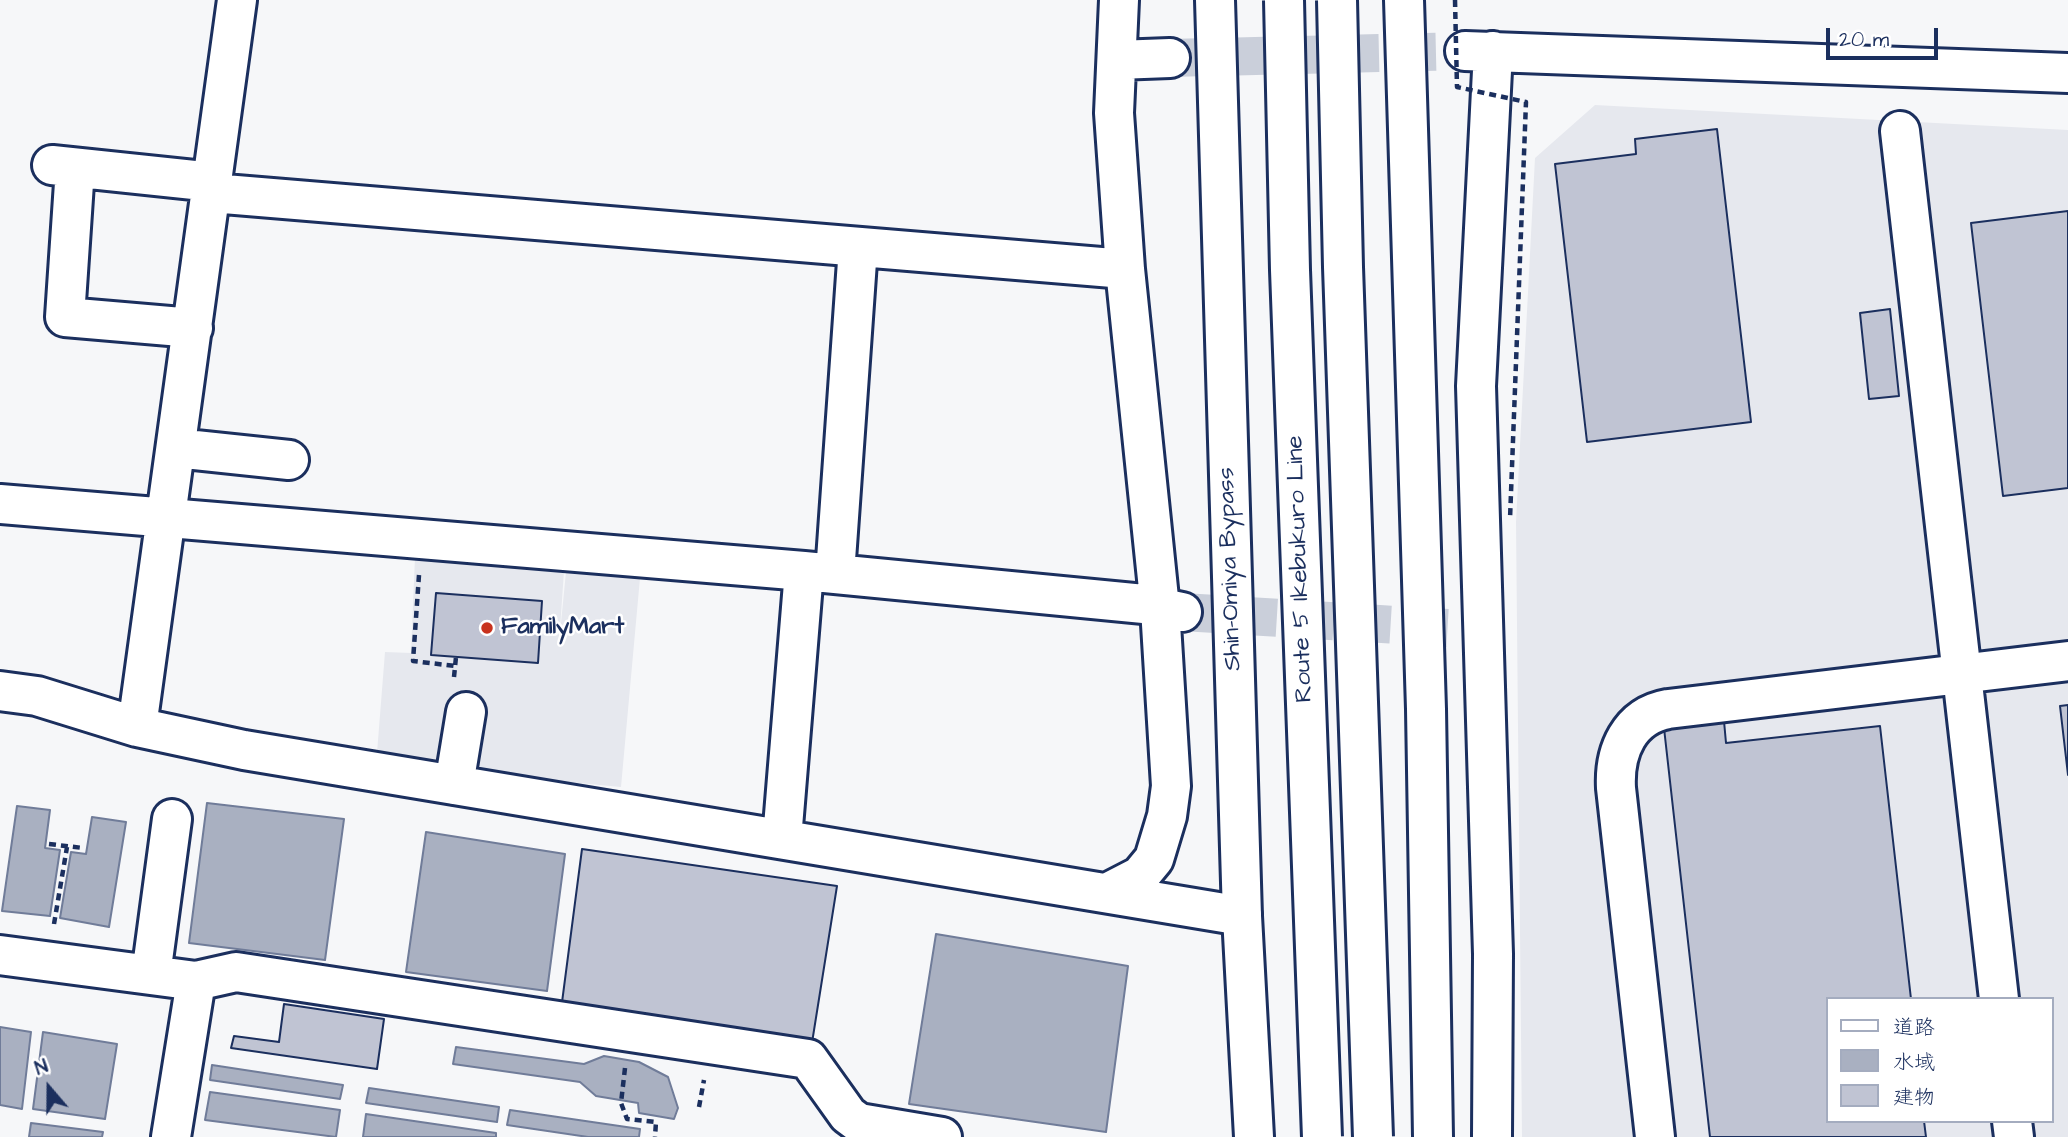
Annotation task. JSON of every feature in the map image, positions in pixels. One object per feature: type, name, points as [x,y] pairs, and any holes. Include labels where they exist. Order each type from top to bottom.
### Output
[{"type":"main road","points":[[137,727],[237,0]]},
{"type":"main road","points":[[1110,892],[1140,876],[1154,859],[1167,816],[1171,786],[1171,610],[1125,269],[1114,113],[1119,0]]},
{"type":"main road","name":"Shin-Omiya Bypass","points":[[1214,0],[1242,916],[1254,1137]]},
{"type":"main road","name":"Route 5 Ikebukuro Line","points":[[1284,0],[1290,270],[1322,1137]]},
{"type":"main road","points":[[1337,0],[1373,1137]]},
{"type":"main road","points":[[1405,9],[1426,695],[1433,1137]]},
{"type":"main road","points":[[1492,1137],[1493,954],[1474,629],[1479,51],[2068,74]]},
{"type":"main road","points":[[1117,60],[1170,58]]},
{"type":"main road","points":[[1900,131],[1965,675],[1999,997]]},
{"type":"main road","points":[[193,328],[65,317],[62,166],[213,187],[1125,269]]},
{"type":"main road","points":[[782,839],[820,573],[858,247]]},
{"type":"main road","points":[[176,448],[289,460]]},
{"type":"main road","points":[[0,504],[820,573],[1100,599],[1171,610]]},
{"type":"main road","points":[[1655,1137],[1615,788],[1616,762],[1625,739],[1642,718],[1654,711],[2068,661]]},
{"type":"main road","points":[[0,691],[37,696],[137,727],[244,750],[1242,916]]},
{"type":"main road","points":[[454,785],[466,712]]},
{"type":"main road","points":[[151,975],[172,820]]},
{"type":"main road","points":[[0,955],[196,981],[236,972],[808,1059],[848,1115],[859,1123],[942,1137]]},
{"type":"main road","points":[[171,1137],[196,981]]},
{"type":"path","points":[[1455,0],[1457,87],[1526,102],[1510,519]]},
{"type":"path","points":[[422,539],[413,661],[455,666]]},
{"type":"path","points":[[49,844],[83,848]]},
{"type":"path","points":[[52,931],[66,847]]},
{"type":"path","points":[[626,1058],[621,1103],[627,1119],[656,1122],[655,1137]]},
{"type":"shaded area","points":[[1595,105],[2068,130],[2068,1137],[1522,1137],[1516,522],[1535,158]]},
{"type":"shaded area","points":[[415,557],[564,571],[559,643],[566,572],[640,578],[621,787],[547,780],[377,753],[385,652],[411,653]]},
{"type":"water","points":[[207,803],[344,819],[325,960],[189,943]]},
{"type":"water","points":[[17,806],[50,810],[45,848],[60,850],[50,916],[2,911]]},
{"type":"water","points":[[92,817],[126,822],[109,927],[60,918],[71,852],[86,854]]},
{"type":"water","points":[[426,832],[565,854],[547,991],[406,972]]},
{"type":"water","points":[[936,934],[1128,966],[1106,1132],[909,1104]]},
{"type":"water","points":[[0,1027],[31,1032],[22,1109],[0,1105]]},
{"type":"water","points":[[43,1032],[117,1044],[105,1119],[33,1109]]},
{"type":"water","points":[[456,1047],[584,1064],[604,1056],[639,1062],[668,1077],[678,1108],[674,1119],[639,1113],[638,1103],[596,1096],[580,1082],[453,1064]]},
{"type":"water","points":[[212,1065],[343,1085],[340,1099],[210,1080]]},
{"type":"water","points":[[369,1088],[499,1107],[497,1122],[366,1103]]},
{"type":"water","points":[[210,1092],[340,1110],[336,1137],[205,1120]]},
{"type":"water","points":[[510,1110],[640,1129],[639,1137],[588,1137],[507,1125]]},
{"type":"water","points":[[366,1114],[496,1133],[496,1137],[363,1137]]},
{"type":"water","points":[[31,1123],[103,1132],[102,1137],[29,1137]]},
{"type":"building","points":[[1717,129],[1751,422],[1587,442],[1555,164],[1636,154],[1635,139]]},
{"type":"building","points":[[2068,211],[2068,488],[2003,496],[1971,223]]},
{"type":"building","points":[[1890,309],[1899,396],[1869,399],[1860,313]]},
{"type":"building","points":[[436,593],[542,601],[538,663],[431,655]]},
{"type":"building","points":[[2068,705],[2068,775],[2060,706]]},
{"type":"building","points":[[1724,721],[1726,743],[1880,726],[1911,997],[1826,997],[1826,1123],[1924,1123],[1926,1137],[1710,1137],[1664,728]]},
{"type":"building","points":[[582,849],[837,886],[811,1049],[561,1010]]},
{"type":"building","points":[[284,1004],[384,1019],[377,1069],[231,1048],[234,1036],[279,1042]]},
{"type":"tunnel","points":[[1170,58],[1465,51]]},
{"type":"tunnel","points":[[1182,612],[1463,629]]},
{"type":"place","name":"FamilyMart","points":[[487,628]]}]
